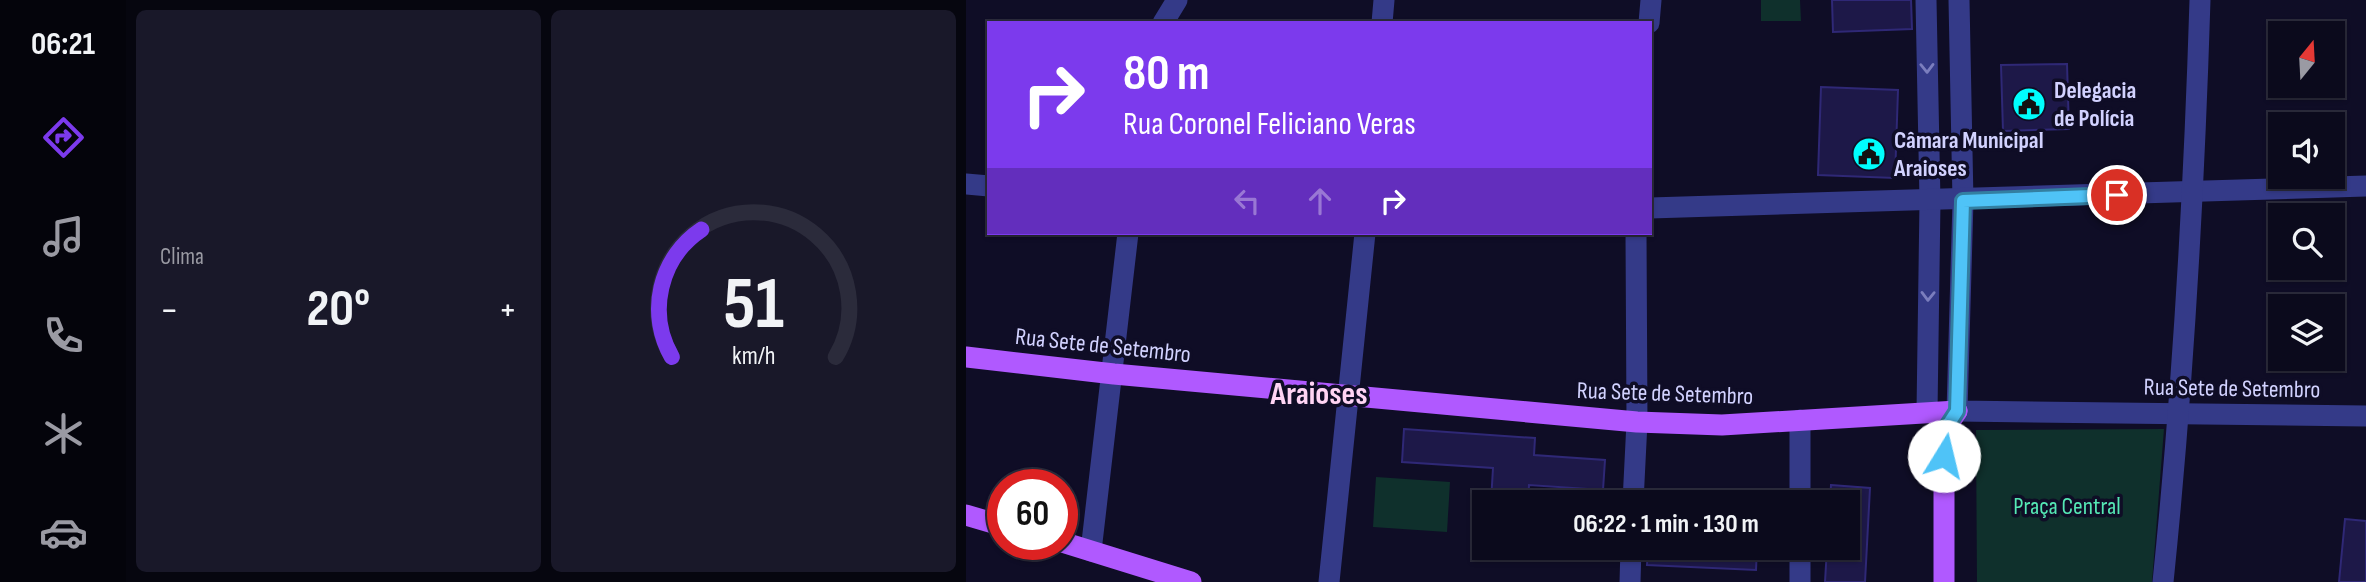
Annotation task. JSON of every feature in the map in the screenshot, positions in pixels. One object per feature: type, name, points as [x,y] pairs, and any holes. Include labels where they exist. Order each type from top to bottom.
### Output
[{"type":"main road","name":"Rua Sete de Setembro","points":[[966,357],[1114,374],[1637,422],[1722,425],[1957,411]]},
{"type":"main road","points":[[1944,582],[1944,431],[1957,411]]},
{"type":"main road","points":[[1927,412],[1944,431]]},
{"type":"main road","points":[[966,516],[987,522]]},
{"type":"main road","points":[[1078,547],[1191,582]]},
{"type":"street","points":[[1165,21],[1177,0]]},
{"type":"street","points":[[1382,21],[1384,0]]},
{"type":"street","points":[[1649,21],[1651,0]]},
{"type":"street","points":[[1926,0],[1930,201],[1927,412]]},
{"type":"street","points":[[1957,411],[1963,201],[1959,0]]},
{"type":"street","points":[[2163,582],[2180,413],[2194,193],[2200,0]]},
{"type":"street","points":[[966,184],[987,186]]},
{"type":"street","points":[[1652,208],[1963,201],[2366,186]]},
{"type":"street","points":[[1091,551],[1114,374],[1128,235]]},
{"type":"street","points":[[1329,582],[1365,235]]},
{"type":"street","points":[[1634,490],[1637,422],[1636,235]]},
{"type":"street","name":"Rua Sete de Setembro","points":[[1957,411],[2366,416]]},
{"type":"street","points":[[1800,420],[1800,490]]},
{"type":"street","points":[[1630,582],[1631,560]]},
{"type":"street","points":[[1800,560],[1800,582]]},
{"type":"green space","points":[[1761,0],[1800,0],[1801,21],[1761,21]]},
{"type":"green space","name":"Praça Central","points":[[2164,429],[2152,582],[1977,582],[1976,430]]},
{"type":"green space","points":[[1376,477],[1450,482],[1447,532],[1373,527]]},
{"type":"building","points":[[1832,0],[1911,0],[1912,29],[1833,32]]},
{"type":"building","points":[[2067,64],[2069,129],[2003,131],[2001,65]]},
{"type":"building","points":[[1821,87],[1898,90],[1895,178],[1818,175]]},
{"type":"building","points":[[1404,429],[1535,438],[1534,455],[1605,460],[1603,490],[1529,485],[1529,490],[1492,490],[1493,468],[1402,462]]},
{"type":"building","points":[[1831,485],[1870,488],[1865,582],[1825,582],[1826,560],[1860,560],[1860,490],[1831,490]]},
{"type":"building","points":[[2345,519],[2366,521],[2366,582],[2339,582]]},
{"type":"building","points":[[1647,560],[1756,560],[1756,570],[1647,565]]},
{"type":"place","name":"Delegacia de Polícia","points":[[2029,104]]},
{"type":"place","name":"Câmara Municipal Araioses","points":[[1869,154]]},
{"type":"district","name":"Araioses","points":[[1319,393]]},
{"type":"route","points":[[1944,456],[1944,431],[1957,411],[1963,201],[2117,195]]}]
